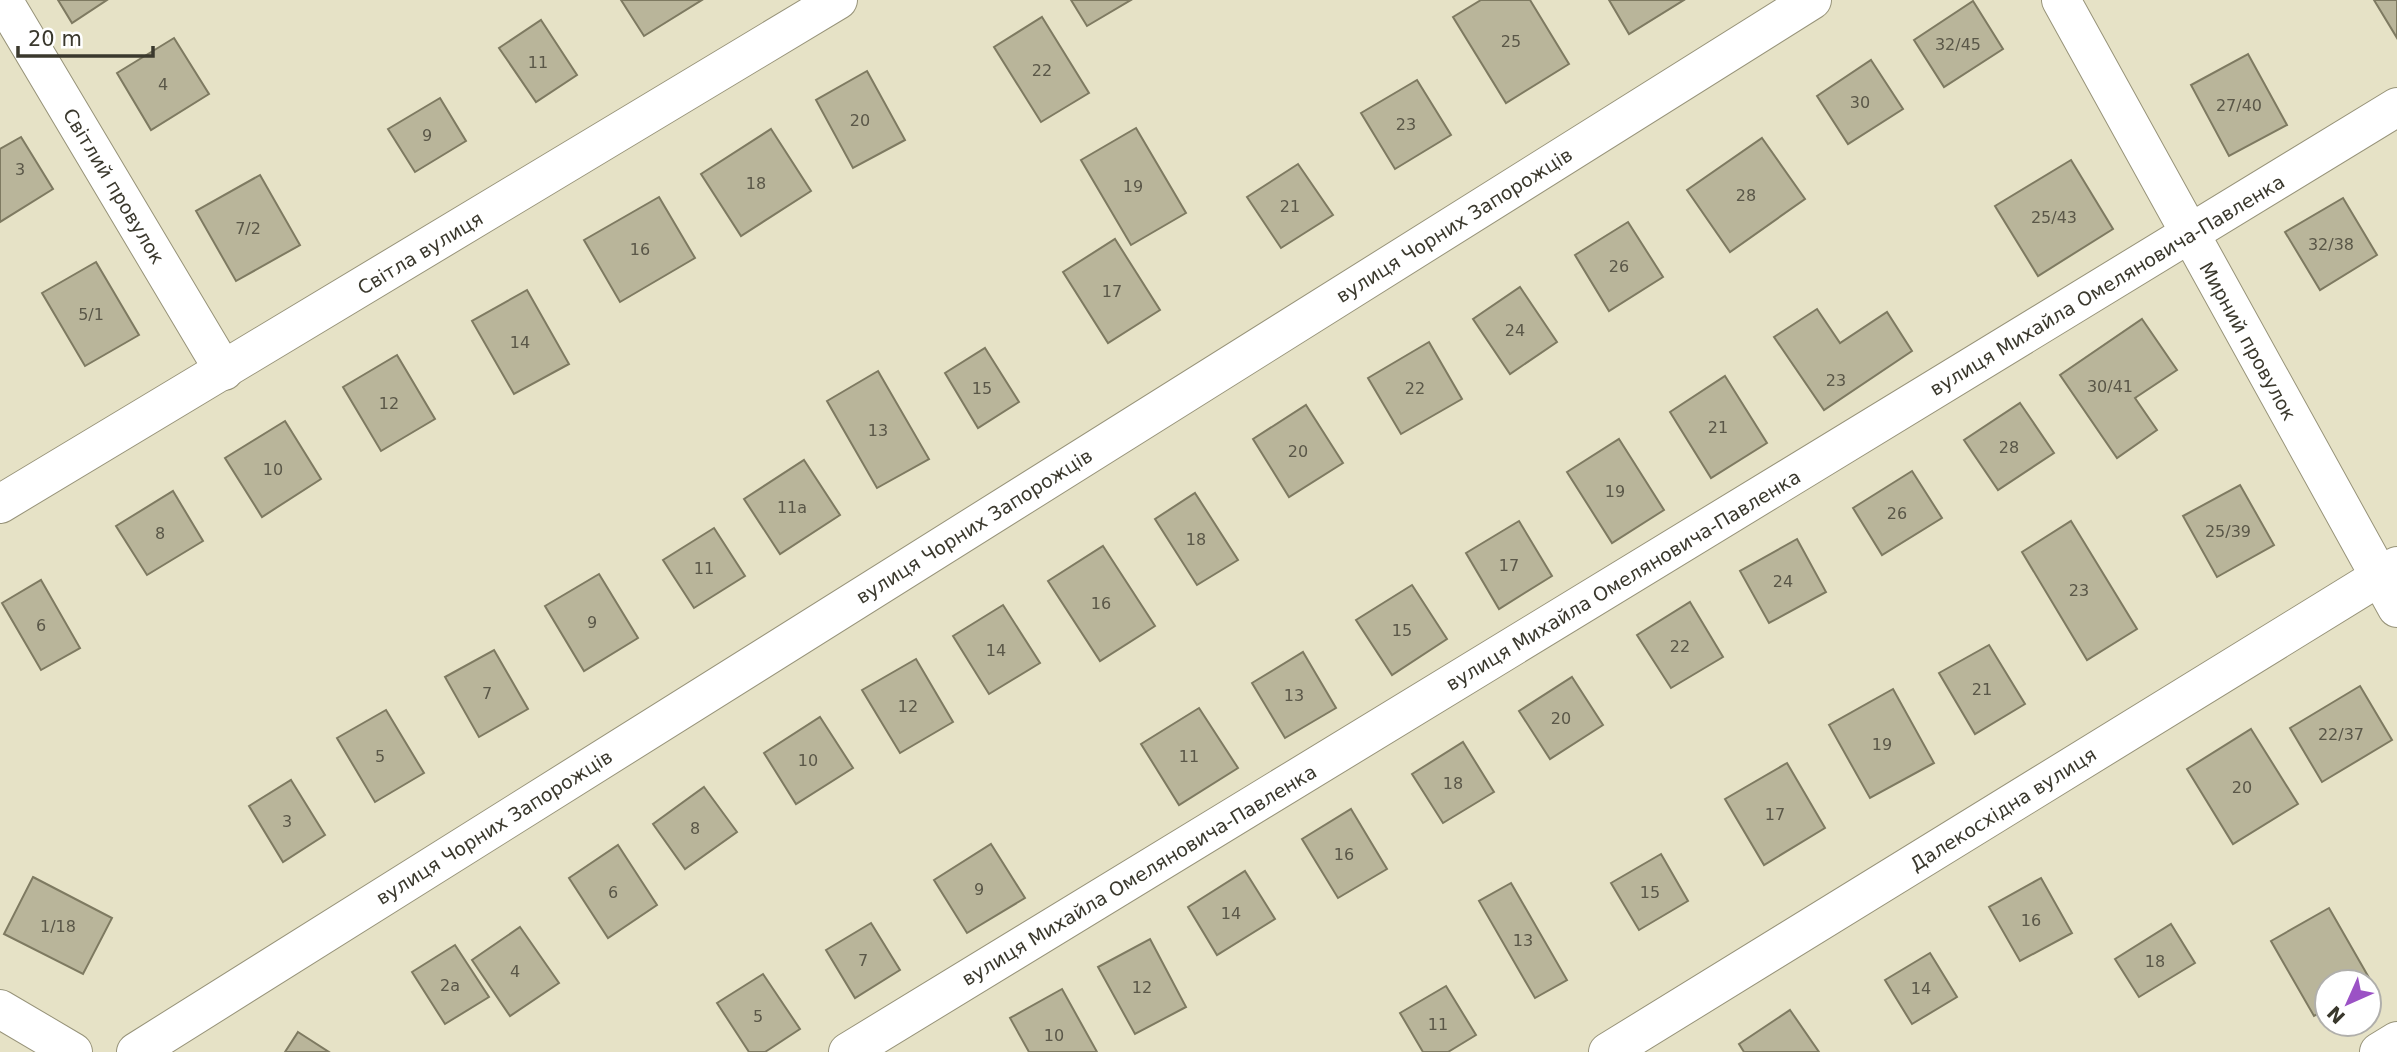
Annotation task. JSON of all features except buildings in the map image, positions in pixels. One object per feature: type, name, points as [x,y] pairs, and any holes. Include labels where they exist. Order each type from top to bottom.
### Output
[{"type":"street","name":"Світлий провулок","points":[[3,0],[224,371]]},
{"type":"street","name":"Світла вулиця","points":[[0,505],[838,0]]},
{"type":"street","name":"вулиця Чорних Запорожців","points":[[136,1052],[1812,0]]},
{"type":"street","name":"Мирний провулок","points":[[2061,0],[2189,235],[2391,584]]},
{"type":"street","name":"вулиця Михайла Омеляновича-Павленка","points":[[848,1052],[2397,107]]},
{"type":"street","name":"Далекосхідна вулиця","points":[[1608,1052],[2391,584]]},
{"type":"street","points":[[0,1009],[73,1052]]},
{"type":"street","points":[[2379,1052],[2397,1041]]}]
